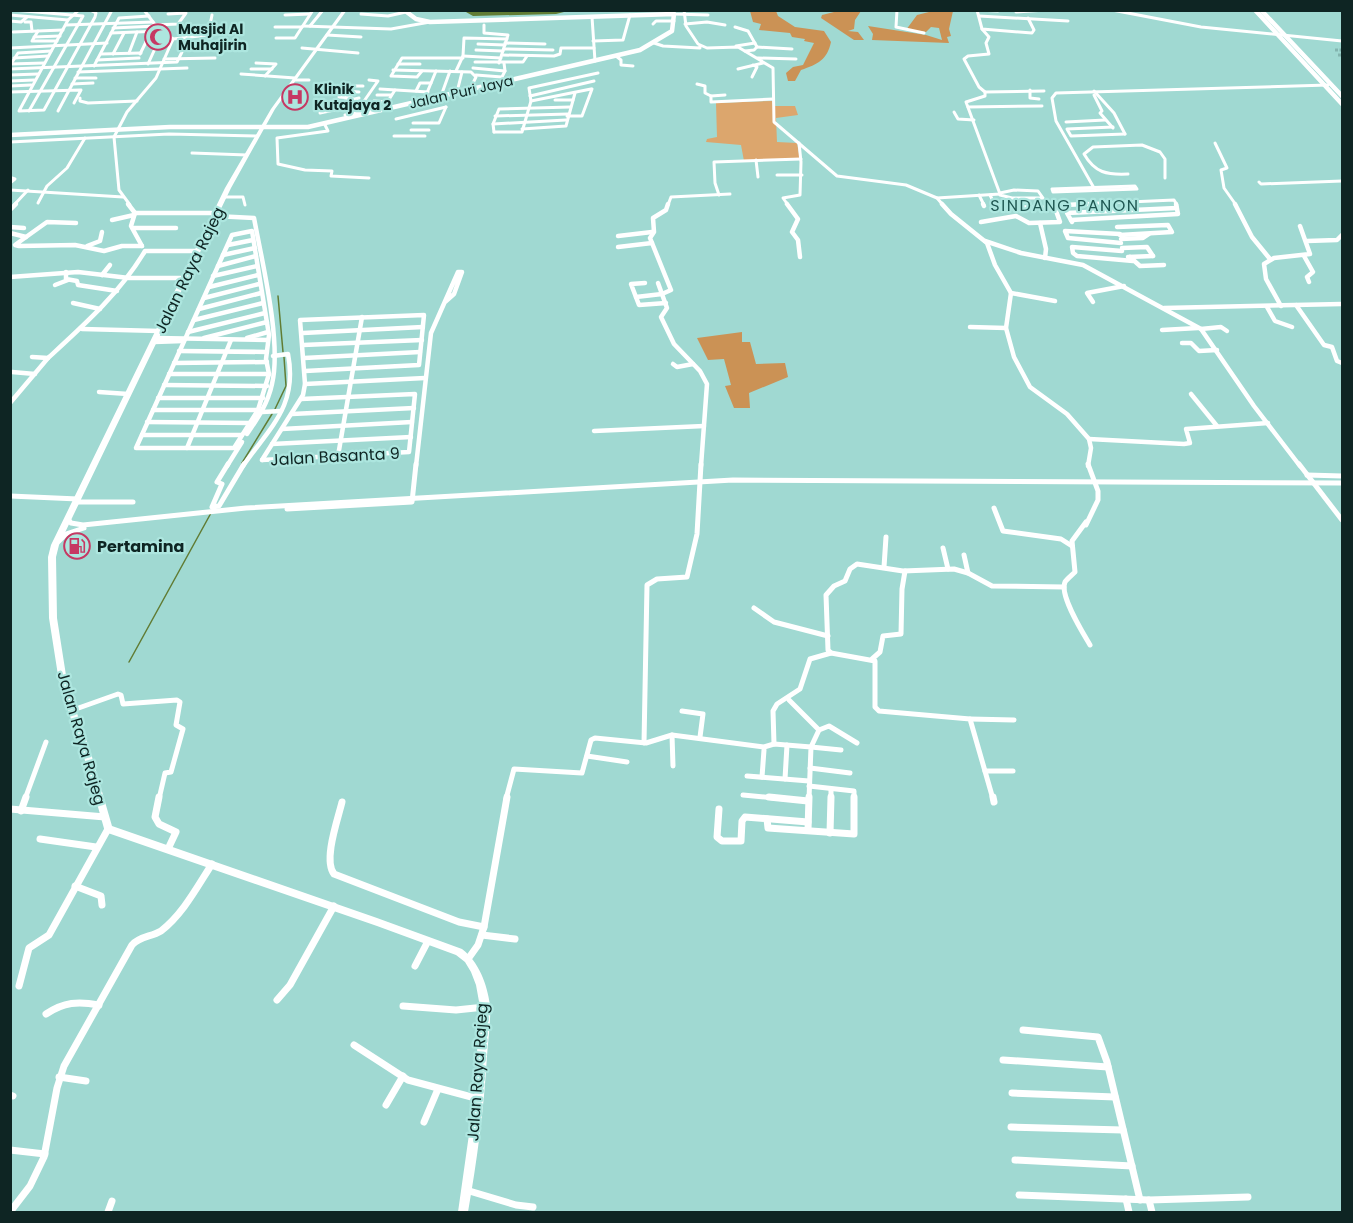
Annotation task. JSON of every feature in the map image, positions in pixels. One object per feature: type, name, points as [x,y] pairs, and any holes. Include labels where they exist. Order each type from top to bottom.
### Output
[{"type":"main road","name":"Jalan Raya Rajeg","points":[[108,829],[64,688],[53,618],[52,557],[223,197],[259,132],[294,79],[345,10]]},
{"type":"main road","points":[[108,829],[334,906],[459,952],[468,958]]},
{"type":"main road","name":"Jalan Raya Rajeg","points":[[463,1212],[479,1099],[485,1007],[481,985],[468,958]]},
{"type":"street","points":[[13,10],[83,16],[30,111]]},
{"type":"street","points":[[79,10],[68,20],[18,109],[42,111],[96,14],[90,10]]},
{"type":"street","points":[[58,111],[112,10]]},
{"type":"street","points":[[144,10],[154,25],[172,40]]},
{"type":"street","points":[[310,26],[323,10]]},
{"type":"street","points":[[897,10],[896,27],[924,33]]},
{"type":"street","points":[[998,11],[977,10],[982,29],[989,38],[986,43],[989,54],[968,56],[964,59],[979,87],[985,92],[1044,91]]},
{"type":"street","points":[[1016,12],[1046,10]]},
{"type":"street","points":[[1112,10],[1201,27],[1342,41]]},
{"type":"street","points":[[1255,10],[1305,64],[1342,96]]},
{"type":"street","points":[[1261,10],[1312,64],[1342,104]]},
{"type":"street","points":[[10,21],[21,22],[34,11]]},
{"type":"street","points":[[361,14],[388,16],[405,11],[416,19],[430,22]]},
{"type":"street","points":[[168,14],[186,12]]},
{"type":"street","points":[[113,28],[178,24],[186,12]]},
{"type":"street","points":[[285,15],[312,12]]},
{"type":"street","points":[[276,38],[294,39],[312,12]]},
{"type":"street","points":[[275,27],[391,29],[430,22],[507,22],[674,12],[708,15]]},
{"type":"street","points":[[653,24],[656,21],[674,21],[674,12]]},
{"type":"street","points":[[684,12],[685,24],[700,46],[707,48],[756,45],[792,49]]},
{"type":"street","points":[[10,15],[68,20]]},
{"type":"street","points":[[146,42],[208,35],[212,15]]},
{"type":"street","points":[[478,44],[527,56],[556,56],[562,48],[623,40],[632,15]]},
{"type":"street","points":[[94,66],[119,18],[149,16]]},
{"type":"street","points":[[979,16],[1066,19],[1068,21]]},
{"type":"street","points":[[592,17],[594,61]]},
{"type":"street","points":[[999,17],[1002,30]]},
{"type":"street","points":[[982,29],[1034,32],[1029,19]]},
{"type":"street","points":[[1029,19],[1039,21]]},
{"type":"street","name":"Jalan Puri Jaya","points":[[10,135],[118,130],[259,132],[326,126],[346,117],[549,74],[594,61],[619,58],[654,43],[672,31],[674,21]]},
{"type":"street","points":[[26,22],[30,22],[32,31]]},
{"type":"street","points":[[685,24],[707,22],[725,25]]},
{"type":"street","points":[[66,25],[116,23],[154,25]]},
{"type":"street","points":[[483,25],[484,33],[506,34],[499,63]]},
{"type":"street","points":[[735,27],[748,31],[756,45]]},
{"type":"street","points":[[111,33],[171,29]]},
{"type":"street","points":[[13,32],[63,30]]},
{"type":"street","points":[[38,31],[33,42],[57,41]]},
{"type":"street","points":[[129,53],[137,32]]},
{"type":"street","points":[[136,64],[151,32]]},
{"type":"street","points":[[113,54],[124,33]]},
{"type":"street","points":[[327,35],[361,37]]},
{"type":"street","points":[[34,37],[60,36]]},
{"type":"street","points":[[456,71],[463,57],[464,38],[479,37],[504,49]]},
{"type":"street","points":[[472,70],[479,37]]},
{"type":"street","points":[[134,214],[118,185],[115,137],[126,112],[160,68],[172,40]]},
{"type":"street","points":[[148,64],[158,42]]},
{"type":"street","points":[[654,43],[693,48],[700,48],[700,46]]},
{"type":"street","points":[[10,48],[106,44]]},
{"type":"street","points":[[424,58],[420,64],[418,77],[392,77],[393,70],[402,58],[476,56],[504,49],[545,44]]},
{"type":"street","points":[[594,44],[616,44]]},
{"type":"street","points":[[745,51],[754,50],[756,45]]},
{"type":"street","points":[[178,60],[185,46]]},
{"type":"street","points":[[734,46],[774,68],[775,124],[820,159],[832,173],[854,179],[906,185],[937,198],[951,214],[984,240],[989,247],[1000,276],[1011,293],[1006,328],[1014,357],[1030,387],[1067,414],[1089,439],[1091,448],[1088,467],[1098,500],[1086,524],[1074,537],[1072,546],[1075,572],[1064,587],[1071,608],[1090,645]]},
{"type":"street","points":[[302,48],[358,53]]},
{"type":"street","points":[[476,50],[553,50]]},
{"type":"street","points":[[44,63],[11,64],[20,52],[51,51]]},
{"type":"street","points":[[101,54],[141,53]]},
{"type":"street","points":[[14,58],[48,56]]},
{"type":"street","points":[[475,62],[525,62],[527,56]]},
{"type":"street","points":[[97,60],[139,58]]},
{"type":"street","points":[[10,69],[148,64],[214,58]]},
{"type":"street","points":[[430,71],[438,58]]},
{"type":"street","points":[[444,71],[452,58]]},
{"type":"street","points":[[619,58],[623,65],[633,66]]},
{"type":"street","points":[[758,58],[796,59]]},
{"type":"street","points":[[256,63],[275,64],[266,76]]},
{"type":"street","points":[[472,70],[476,75],[502,77],[505,71],[504,63]]},
{"type":"street","points":[[738,69],[763,63]]},
{"type":"street","points":[[121,70],[124,64]]},
{"type":"street","points":[[398,64],[420,64]]},
{"type":"street","points":[[1305,64],[1312,64]]},
{"type":"street","points":[[751,65],[757,67],[752,77]]},
{"type":"street","points":[[78,72],[187,68]]},
{"type":"street","points":[[251,69],[272,69]]},
{"type":"street","points":[[393,70],[505,71]]},
{"type":"street","points":[[424,100],[436,71]]},
{"type":"street","points":[[445,105],[440,97],[450,71]]},
{"type":"street","points":[[457,92],[462,72]]},
{"type":"street","points":[[493,124],[525,123],[582,115],[598,73],[529,88],[531,101],[525,123],[523,129]]},
{"type":"street","points":[[10,75],[38,74]]},
{"type":"street","points":[[241,74],[309,80]]},
{"type":"street","points":[[549,74],[559,81],[569,94]]},
{"type":"street","points":[[475,88],[473,83],[476,75]]},
{"type":"street","points":[[404,90],[409,77]]},
{"type":"street","points":[[75,78],[96,78]]},
{"type":"street","points":[[10,81],[34,80]]},
{"type":"street","points":[[320,113],[362,104],[378,81],[369,80]]},
{"type":"street","points":[[530,96],[594,81]]},
{"type":"street","points":[[72,84],[93,82]]},
{"type":"street","points":[[416,91],[420,83],[431,83]]},
{"type":"street","points":[[550,83],[556,89]]},
{"type":"street","points":[[1164,265],[1140,266],[1122,246],[1113,219],[1056,121],[1053,95],[1060,92],[1327,83]]},
{"type":"street","points":[[697,84],[705,86],[705,93],[711,96],[725,95]]},
{"type":"street","points":[[366,85],[374,86]]},
{"type":"street","points":[[10,86],[32,86]]},
{"type":"street","points":[[355,86],[363,86],[357,98]]},
{"type":"street","points":[[380,88],[428,92]]},
{"type":"street","points":[[544,100],[591,89]]},
{"type":"street","points":[[12,92],[81,90],[74,103]]},
{"type":"street","points":[[383,109],[395,90]]},
{"type":"street","points":[[1030,90],[1030,98],[1039,99]]},
{"type":"street","points":[[344,91],[359,92]]},
{"type":"street","points":[[1093,91],[1099,100],[1114,112],[1125,134],[1071,136],[1067,129],[1113,127]]},
{"type":"street","points":[[985,92],[984,98],[966,101],[1000,194]]},
{"type":"street","points":[[570,106],[529,109],[499,108],[493,124],[494,132],[565,127],[575,93]]},
{"type":"street","points":[[377,95],[392,95]]},
{"type":"street","points":[[711,96],[712,102],[773,99]]},
{"type":"street","points":[[339,103],[341,97],[366,99]]},
{"type":"street","points":[[80,98],[80,101],[88,103],[136,101]]},
{"type":"street","points":[[328,105],[357,98]]},
{"type":"street","points":[[531,101],[573,100]]},
{"type":"street","points":[[1099,100],[1102,111],[1100,113],[1105,120]]},
{"type":"street","points":[[374,101],[388,102]]},
{"type":"street","points":[[396,119],[445,105]]},
{"type":"street","points":[[413,123],[439,123],[445,105]]},
{"type":"street","points":[[968,107],[1042,106]]},
{"type":"street","points":[[341,109],[346,117],[370,110]]},
{"type":"street","points":[[427,123],[434,110]]},
{"type":"street","points":[[1102,111],[1109,110]]},
{"type":"street","points":[[954,112],[958,119],[974,120]]},
{"type":"street","points":[[410,136],[414,115]]},
{"type":"street","points":[[495,116],[567,117]]},
{"type":"street","points":[[1066,122],[1105,120],[1117,122]]},
{"type":"street","points":[[1110,122],[1118,134]]},
{"type":"street","points":[[326,126],[326,131],[278,138],[276,162],[289,167],[332,171],[331,176],[369,178]]},
{"type":"street","points":[[411,130],[429,130]]},
{"type":"street","points":[[10,142],[259,132]]},
{"type":"street","points":[[394,136],[425,136]]},
{"type":"street","points":[[38,203],[44,191],[67,168],[85,138]]},
{"type":"street","points":[[798,142],[802,174],[798,184],[800,195],[783,198],[798,219],[792,232],[798,240],[800,257]]},
{"type":"street","points":[[1215,143],[1227,168],[1221,169],[1224,188],[1231,196],[1252,237],[1270,259]]},
{"type":"street","points":[[1128,174],[1102,173],[1097,175],[1095,173],[1097,171],[1091,168],[1084,154],[1093,147],[1142,145],[1160,152],[1165,159],[1165,178]]},
{"type":"street","points":[[192,153],[247,155]]},
{"type":"street","points":[[719,195],[713,163],[801,159]]},
{"type":"street","points":[[756,160],[758,177]]},
{"type":"street","points":[[777,175],[802,174]]},
{"type":"street","points":[[1088,177],[1094,177]]},
{"type":"street","points":[[1260,183],[1342,179]]},
{"type":"street","points":[[1073,190],[1136,187]]},
{"type":"street","points":[[10,190],[123,196]]},
{"type":"street","points":[[10,210],[28,190]]},
{"type":"street","points":[[937,198],[955,195],[1000,194],[1014,190],[1038,191],[1043,198],[1012,198],[1000,194]]},
{"type":"street","points":[[636,297],[670,292],[671,288],[650,235],[654,232],[653,218],[666,210],[671,197],[730,194]]},
{"type":"street","points":[[979,195],[984,206]]},
{"type":"street","points":[[981,222],[1016,216],[1026,223],[1060,222],[1056,208],[995,206],[990,195]]},
{"type":"street","points":[[223,197],[243,197],[245,205]]},
{"type":"street","points":[[1063,205],[1170,200],[1176,201],[1178,214],[1094,219],[1093,224],[1063,221]]},
{"type":"street","points":[[1071,221],[1067,213],[1177,208]]},
{"type":"street","points":[[134,214],[131,222],[145,251]]},
{"type":"street","points":[[112,220],[134,214],[215,214],[254,218],[270,308],[272,386],[260,411],[217,482],[222,484],[216,507]]},
{"type":"street","points":[[13,246],[48,222],[76,223]]},
{"type":"street","points":[[1040,223],[1046,249],[1045,258]]},
{"type":"street","points":[[1117,227],[1168,225],[1172,232],[1149,234],[1122,246],[1077,256],[1073,253],[1072,246],[1122,246],[1147,247],[1153,256],[1132,259]]},
{"type":"street","points":[[1281,306],[1266,279],[1263,267],[1270,259],[1304,256],[1311,251],[1300,226]]},
{"type":"street","points":[[10,227],[24,228]]},
{"type":"street","points":[[133,228],[176,228]]},
{"type":"street","points":[[1067,229],[1122,246],[1068,238],[1065,236],[1067,229]]},
{"type":"street","points":[[252,231],[268,332],[269,374],[260,411],[234,448],[136,448],[228,245],[232,235],[252,231]]},
{"type":"street","points":[[86,246],[100,241],[102,232]]},
{"type":"street","points":[[618,236],[654,232]]},
{"type":"street","points":[[10,233],[26,237]]},
{"type":"street","points":[[1307,241],[1338,239],[1342,235]]},
{"type":"street","points":[[228,245],[253,240]]},
{"type":"street","points":[[984,240],[1021,253],[1073,262],[1124,285],[1200,328],[1268,423],[1342,520]]},
{"type":"street","points":[[618,247],[652,243]]},
{"type":"street","points":[[13,246],[86,246],[104,251],[122,246],[142,246]]},
{"type":"street","points":[[223,255],[255,248]]},
{"type":"street","points":[[145,251],[198,251]]},
{"type":"street","points":[[10,403],[48,358],[82,329],[129,278],[145,251]]},
{"type":"street","points":[[1012,255],[1021,253]]},
{"type":"street","points":[[218,266],[256,256]]},
{"type":"street","points":[[1304,256],[1313,272],[1307,277],[1309,282]]},
{"type":"street","points":[[102,274],[110,265]]},
{"type":"street","points":[[213,276],[257,266]]},
{"type":"street","points":[[10,277],[66,272],[129,278],[185,278]]},
{"type":"street","points":[[66,272],[68,280]]},
{"type":"street","points":[[59,541],[66,534],[84,528],[244,511],[412,502],[425,378],[434,322],[451,294],[460,272]]},
{"type":"street","points":[[209,287],[258,275]]},
{"type":"street","points":[[55,285],[68,280],[76,281],[78,285],[117,291]]},
{"type":"street","points":[[645,283],[631,284],[639,305],[666,303]]},
{"type":"street","points":[[644,743],[647,585],[657,579],[687,577],[697,534],[699,481],[708,385],[693,364],[675,346],[663,323],[661,317],[667,309],[658,283]]},
{"type":"street","points":[[204,298],[260,284]]},
{"type":"street","points":[[1093,302],[1087,293],[1124,285]]},
{"type":"street","points":[[1011,293],[1055,301]]},
{"type":"street","points":[[199,309],[261,294]]},
{"type":"street","points":[[73,303],[100,309]]},
{"type":"street","points":[[194,320],[263,303]]},
{"type":"street","points":[[1164,308],[1342,304]]},
{"type":"street","points":[[1296,305],[1312,330],[1317,333],[1324,345],[1332,347],[1337,360],[1342,363]]},
{"type":"street","points":[[1267,307],[1275,321],[1292,327]]},
{"type":"street","points":[[188,332],[265,313]]},
{"type":"street","points":[[272,444],[301,399],[305,384],[303,333],[300,320],[424,315],[419,365],[305,371]]},
{"type":"street","points":[[338,456],[362,317]]},
{"type":"street","points":[[196,340],[267,322]]},
{"type":"street","points":[[303,333],[423,327]]},
{"type":"street","points":[[970,327],[1006,328]]},
{"type":"street","points":[[1162,330],[1223,327],[1227,332]]},
{"type":"street","points":[[82,329],[184,340],[268,340]]},
{"type":"street","points":[[238,340],[268,332]]},
{"type":"street","points":[[187,448],[231,340]]},
{"type":"street","points":[[303,345],[422,340]]},
{"type":"street","points":[[1182,344],[1191,343],[1199,351],[1217,350]]},
{"type":"street","points":[[179,351],[267,352]]},
{"type":"street","points":[[304,358],[420,352]]},
{"type":"street","points":[[216,507],[276,411],[288,396],[292,374],[284,355],[273,356]]},
{"type":"street","points":[[32,357],[48,358]]},
{"type":"street","points":[[174,363],[267,362]]},
{"type":"street","points":[[673,363],[676,366],[693,364]]},
{"type":"street","points":[[12,372],[35,374]]},
{"type":"street","points":[[169,374],[269,374]]},
{"type":"street","points":[[305,384],[425,378]]},
{"type":"street","points":[[164,386],[267,386]]},
{"type":"street","points":[[99,392],[128,394]]},
{"type":"street","points":[[272,444],[411,437],[416,394],[301,399]]},
{"type":"street","points":[[1191,394],[1210,414],[1217,426]]},
{"type":"street","points":[[158,398],[262,398]]},
{"type":"street","points":[[292,414],[414,408]]},
{"type":"street","points":[[153,410],[276,411]]},
{"type":"street","points":[[282,429],[412,422]]},
{"type":"street","points":[[147,423],[250,423]]},
{"type":"street","points":[[1089,439],[1184,444],[1190,443],[1186,429],[1268,423]]},
{"type":"street","points":[[594,431],[704,426]]},
{"type":"street","points":[[142,435],[242,435]]},
{"type":"street","name":"Jalan Basanta 9","points":[[272,444],[262,460],[409,452],[411,437]]},
{"type":"street","points":[[1307,475],[1342,476]]},
{"type":"street","points":[[67,522],[83,525],[198,512],[699,481],[1342,483]]},
{"type":"street","points":[[10,496],[133,502]]},
{"type":"street","points":[[994,508],[1003,531],[1061,539],[1072,546]]},
{"type":"street","points":[[67,522],[84,528]]},
{"type":"street","points":[[884,567],[886,537]]},
{"type":"street","points":[[943,548],[948,569]]},
{"type":"street","points":[[964,555],[968,573]]},
{"type":"street","points":[[831,653],[828,650],[826,595],[845,581],[850,569],[857,564],[905,571],[948,569],[968,573],[992,586],[1064,587]]},
{"type":"street","points":[[872,659],[880,652],[883,636],[901,634],[902,589],[905,571]]},
{"type":"street","points":[[754,608],[774,622],[828,636]]},
{"type":"street","points":[[774,744],[773,711],[777,704],[800,689],[810,659],[831,653],[872,659],[876,664],[877,709],[970,719],[1014,720]]},
{"type":"street","points":[[72,710],[118,694],[121,695],[123,704],[177,700],[180,702],[176,725],[183,729],[171,772],[165,773],[155,817],[159,824],[176,832],[168,849]]},
{"type":"street","points":[[789,700],[819,730]]},
{"type":"street","points":[[682,711],[703,714],[700,737]]},
{"type":"street","points":[[970,719],[994,802]]},
{"type":"street","points":[[808,826],[811,747],[819,730],[829,726],[857,743]]},
{"type":"street","points":[[672,735],[673,766]]},
{"type":"street","points":[[468,958],[478,945],[484,927],[505,804],[514,769],[582,773],[591,740],[595,738],[644,743],[672,735],[764,747],[774,744],[841,750]]},
{"type":"street","points":[[21,811],[46,742]]},
{"type":"street","points":[[784,779],[786,745]]},
{"type":"street","points":[[762,777],[764,750]]},
{"type":"street","points":[[587,756],[627,762]]},
{"type":"street","points":[[810,768],[850,773]]},
{"type":"street","points":[[985,771],[1013,771]]},
{"type":"street","points":[[719,809],[717,837],[722,841],[744,841],[743,819],[767,819],[768,828],[808,826],[830,833],[854,833],[854,792],[784,779],[747,776]]},
{"type":"street","points":[[830,833],[831,789]]},
{"type":"street","points":[[743,795],[808,801]]},
{"type":"street","points":[[342,802],[329,859],[330,869],[334,874],[459,922],[484,927]]},
{"type":"street","points":[[10,809],[105,817]]},
{"type":"street","points":[[19,986],[29,948],[49,935],[108,829]]},
{"type":"street","points":[[40,839],[96,847]]},
{"type":"street","points":[[10,1212],[27,1190],[45,1154],[59,1077],[132,945],[141,936],[156,934],[162,930],[190,897],[213,864]]},
{"type":"street","points":[[75,886],[101,896],[102,905]]},
{"type":"street","points":[[277,1000],[290,985],[334,906]]},
{"type":"street","points":[[482,935],[515,939]]},
{"type":"street","points":[[415,966],[428,941]]},
{"type":"street","points":[[46,1014],[66,1002],[99,1005]]},
{"type":"street","points":[[403,1006],[456,1010],[485,1007]]},
{"type":"street","points":[[1023,1030],[1098,1037],[1108,1067],[1132,1166],[1152,1212]]},
{"type":"street","points":[[354,1045],[403,1076],[438,1089],[479,1099]]},
{"type":"street","points":[[1003,1060],[1108,1067]]},
{"type":"street","points":[[386,1105],[403,1076]]},
{"type":"street","points":[[59,1077],[86,1081]]},
{"type":"street","points":[[424,1122],[438,1089]]},
{"type":"street","points":[[1012,1093],[1115,1097]]},
{"type":"street","points":[[1011,1126],[1123,1130]]},
{"type":"street","points":[[10,1150],[45,1154]]},
{"type":"street","points":[[1015,1160],[1132,1166]]},
{"type":"street","points":[[466,1190],[503,1202],[533,1207]]},
{"type":"street","points":[[1019,1195],[1145,1200],[1248,1197]]},
{"type":"street","points":[[1126,1199],[1129,1212]]},
{"type":"street","points":[[108,1212],[112,1201]]},
{"type":"shaded area","points":[[448,11],[568,11],[556,14],[473,16],[466,12]]},
{"type":"shaded area","points":[[750,11],[776,11],[778,16],[795,27],[824,31],[831,42],[827,53],[817,63],[801,70],[795,81],[788,81],[786,73],[793,67],[803,65],[814,43],[792,37],[790,33],[759,30],[761,24],[753,22]]},
{"type":"shaded area","points":[[838,11],[861,11],[855,20],[854,29],[848,31],[858,32],[864,40],[854,40],[821,18],[822,15]]},
{"type":"shaded area","points":[[933,11],[953,11],[949,29],[951,36],[947,37],[949,43],[872,40],[873,34],[868,26],[926,35],[942,40],[939,28],[931,27],[926,32],[906,30],[917,15]]},
{"type":"shaded area","points":[[772,101],[773,106],[795,106],[798,115],[776,118],[777,142],[797,143],[800,159],[744,161],[741,145],[706,142],[707,139],[717,137],[716,103]]},
{"type":"shaded area","points":[[742,332],[742,342],[750,342],[756,364],[785,363],[788,377],[749,393],[750,408],[734,408],[725,386],[731,385],[724,359],[708,360],[697,338]]},
{"type":"waterway","points":[[278,296],[283,352]]},
{"type":"waterway","points":[[275,409],[286,386],[284,357]]},
{"type":"waterway","points":[[242,463],[272,414]]},
{"type":"waterway","points":[[129,662],[211,513]]},
{"type":"tunnel","points":[[1335,50],[1342,50]]},
{"type":"place","name":"Masjid Al Muhajirin","points":[[158,37]]},
{"type":"place","name":"Klinik Kutajaya 2","points":[[295,97]]},
{"type":"place","name":"Pertamina","points":[[77,546]]},
{"type":"district","name":"SINDANG PANON","points":[[1065,205]]}]
